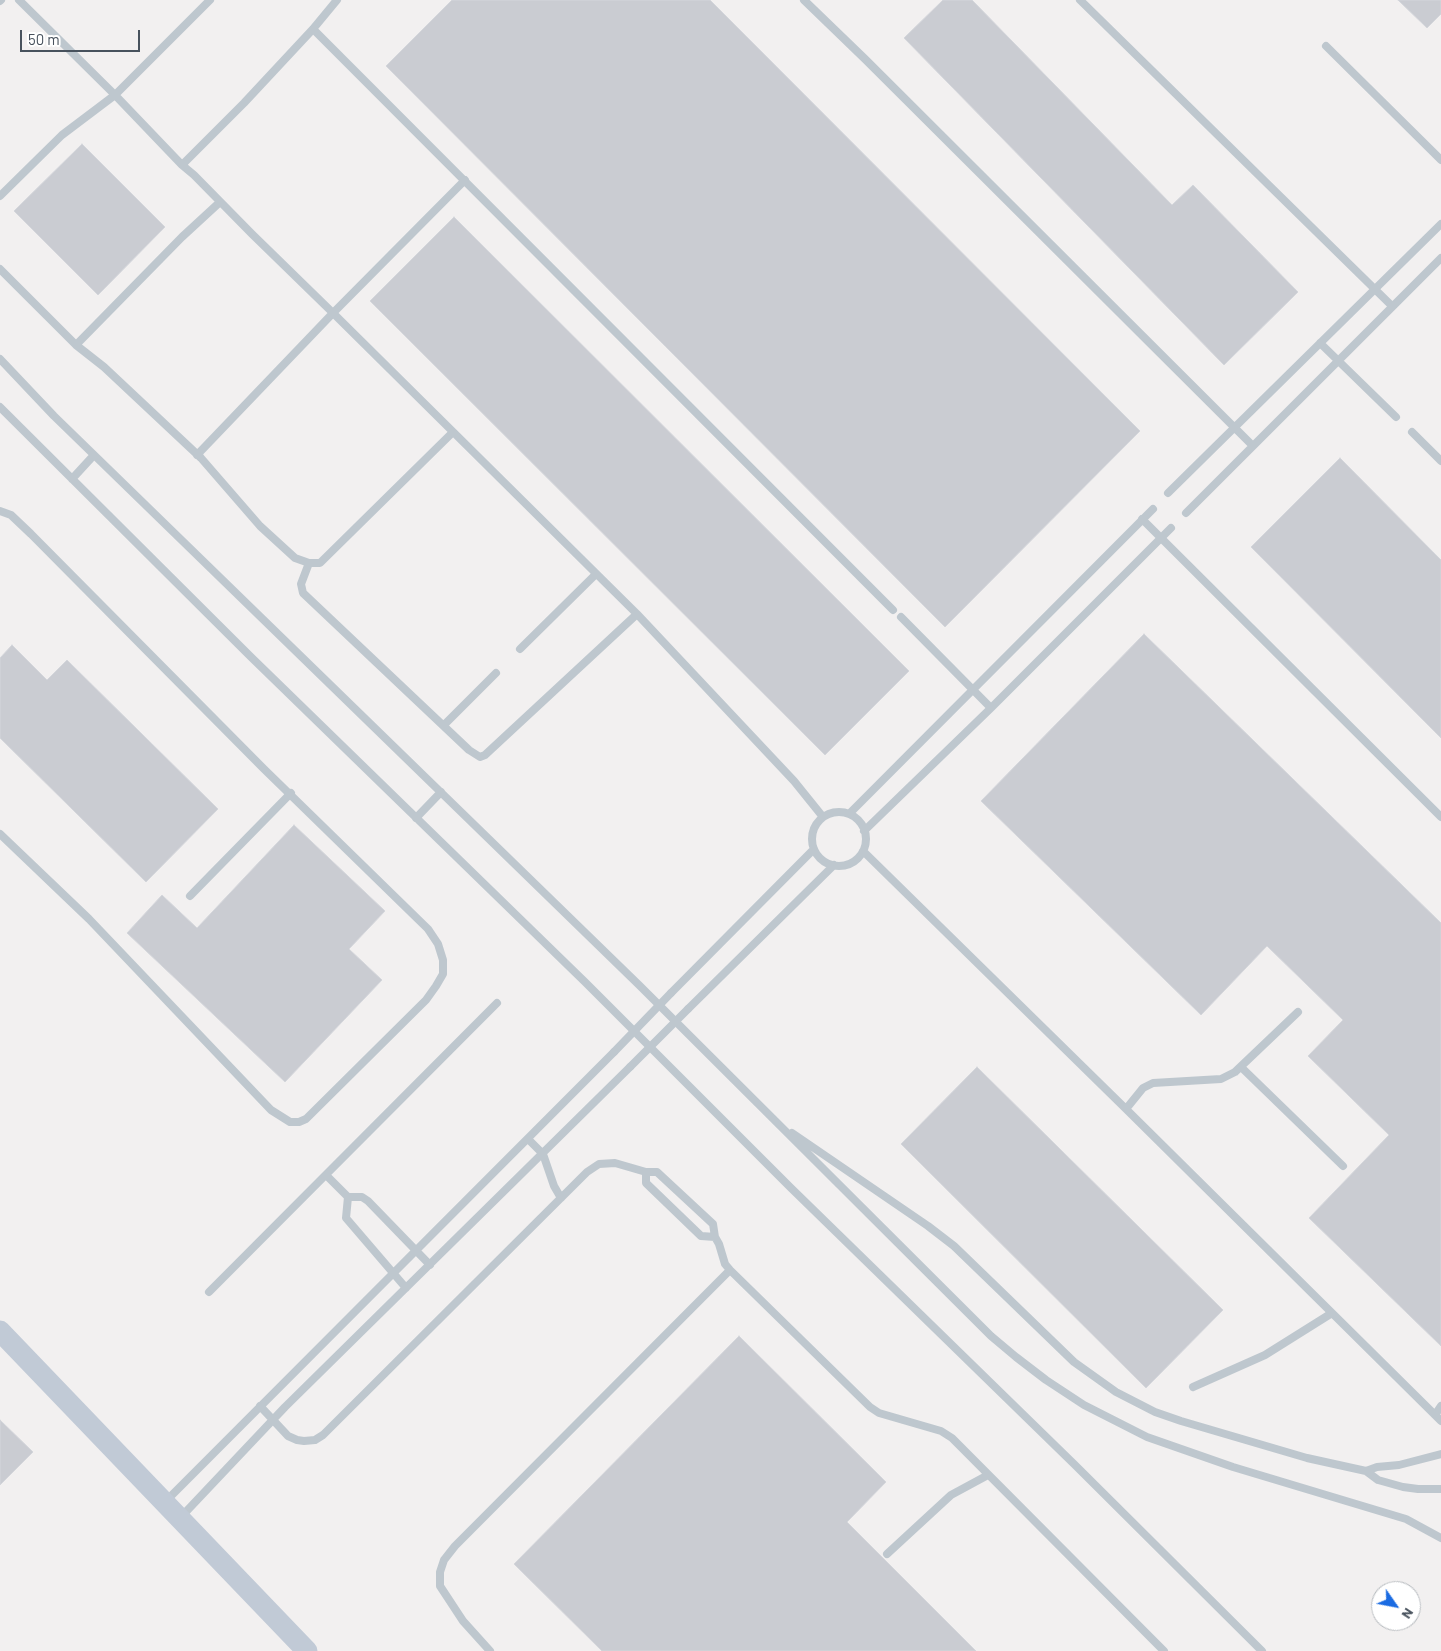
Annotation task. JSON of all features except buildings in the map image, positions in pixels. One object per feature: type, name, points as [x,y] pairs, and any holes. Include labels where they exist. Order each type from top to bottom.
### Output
[{"type":"street","points":[[0,1331],[307,1651]]},
{"type":"lane","points":[[19,0],[115,94],[182,165],[637,614],[794,781],[823,817]]},
{"type":"lane","points":[[0,196],[62,134],[115,94],[210,0]]},
{"type":"lane","points":[[182,165],[314,29],[338,0]]},
{"type":"lane","points":[[804,0],[1253,446]]},
{"type":"lane","points":[[1080,0],[1392,306]]},
{"type":"lane","points":[[314,29],[893,610]]},
{"type":"lane","points":[[1326,46],[1441,160]]},
{"type":"lane","points":[[197,455],[333,313],[465,180]]},
{"type":"lane","points":[[76,345],[182,237],[220,202]]},
{"type":"lane","points":[[1168,493],[1441,224]]},
{"type":"lane","points":[[1186,513],[1441,258]]},
{"type":"lane","points":[[0,268],[76,345],[104,367],[197,455],[260,526],[295,558],[309,563],[320,563],[453,432]]},
{"type":"lane","points":[[1320,342],[1396,417]]},
{"type":"lane","points":[[0,359],[54,416],[441,792],[992,1336],[1046,1380],[1084,1404],[1147,1437],[1233,1467],[1406,1519],[1441,1538]]},
{"type":"lane","points":[[0,407],[251,657],[585,982],[1262,1651]]},
{"type":"lane","points":[[1412,432],[1441,461]]},
{"type":"lane","points":[[72,479],[94,455]]},
{"type":"lane","points":[[849,814],[1153,509]]},
{"type":"lane","points":[[0,511],[11,515],[31,534],[264,769],[291,793],[344,848],[428,929],[438,944],[443,960],[443,974],[426,1000],[306,1119],[299,1122],[290,1122],[271,1110],[88,919],[0,834]]},
{"type":"lane","points":[[1142,519],[1441,817]]},
{"type":"lane","points":[[864,831],[991,708],[1171,528]]},
{"type":"lane","points":[[309,563],[301,584],[303,592],[476,756],[480,757],[485,755],[637,614]]},
{"type":"lane","points":[[520,650],[596,574]]},
{"type":"lane","points":[[901,617],[991,708]]},
{"type":"lane","points":[[444,725],[496,673]]},
{"type":"lane","points":[[416,818],[441,792]]},
{"type":"lane","points":[[190,896],[291,793]]},
{"type":"lane","points":[[840,812],[856,818],[862,825],[866,842],[858,858],[842,866],[825,862],[818,857],[812,840],[813,832],[823,817],[831,813],[840,812]]},
{"type":"lane","points":[[164,1502],[528,1139],[814,849]]},
{"type":"lane","points":[[863,851],[1441,1421]]},
{"type":"lane","points":[[180,1518],[273,1420],[834,865]]},
{"type":"lane","points":[[209,1292],[497,1003]]},
{"type":"lane","points":[[1126,1109],[1143,1088],[1153,1083],[1221,1079],[1240,1067],[1298,1012]]},
{"type":"lane","points":[[1240,1067],[1343,1166]]},
{"type":"lane","points":[[782,1127],[928,1226],[954,1246],[1074,1362],[1116,1392],[1155,1412],[1180,1421],[1307,1458],[1366,1471],[1378,1480],[1403,1487],[1441,1489]]},
{"type":"lane","points":[[528,1139],[542,1154],[554,1186],[561,1198]]},
{"type":"lane","points":[[260,1406],[288,1436],[297,1440],[315,1440],[323,1435],[587,1172],[599,1164],[615,1163],[646,1172],[657,1172],[712,1224],[714,1237],[719,1244],[725,1264],[730,1270],[870,1407],[879,1413],[941,1431],[952,1438],[1164,1651]]},
{"type":"lane","points":[[646,1172],[646,1183],[701,1236],[714,1237]]},
{"type":"lane","points":[[326,1175],[348,1197],[362,1197],[368,1201],[430,1265]]},
{"type":"lane","points":[[348,1197],[346,1218],[406,1288]]},
{"type":"lane","points":[[490,1651],[463,1621],[440,1586],[440,1572],[444,1560],[462,1539],[730,1270]]},
{"type":"lane","points":[[1192,1387],[1265,1355],[1332,1313]]},
{"type":"lane","points":[[1435,1415],[1441,1406]]},
{"type":"lane","points":[[1366,1471],[1441,1454]]},
{"type":"lane","points":[[887,1554],[951,1495],[988,1475]]}]
